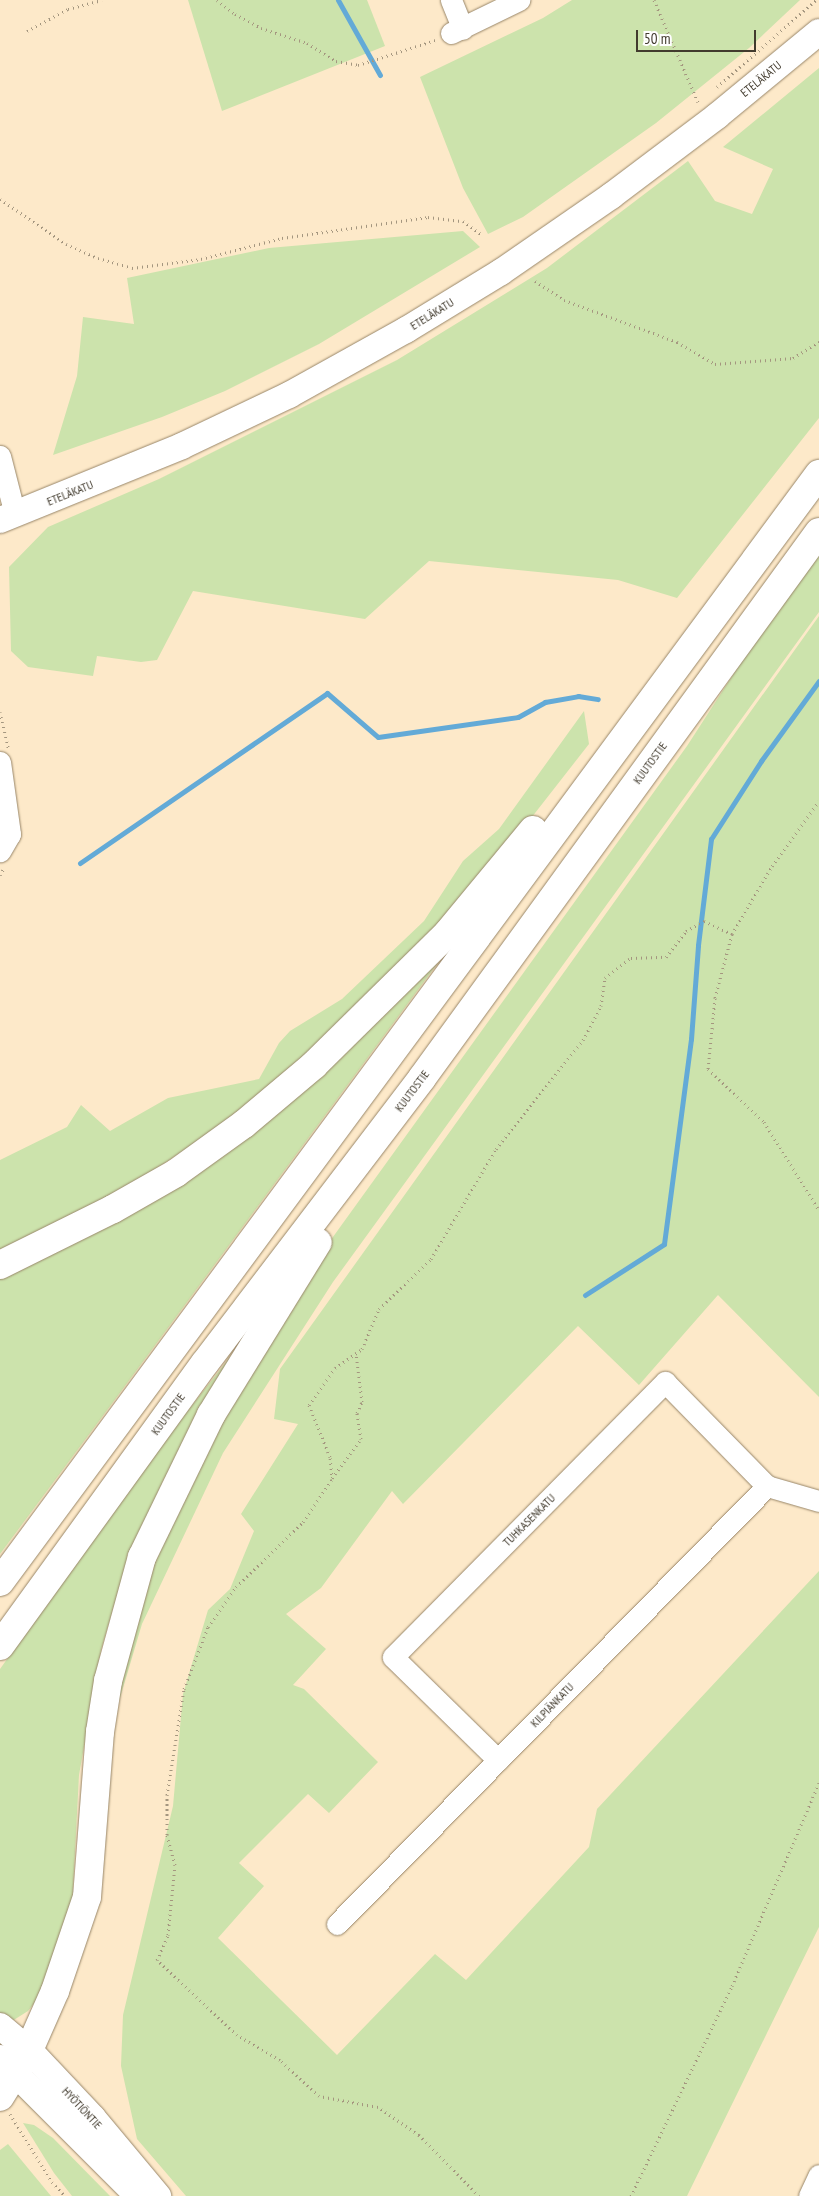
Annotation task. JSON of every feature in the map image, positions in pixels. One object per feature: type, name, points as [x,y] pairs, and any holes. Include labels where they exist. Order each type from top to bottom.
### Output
[{"type":"highway","points":[[0,1582],[819,474]]},
{"type":"highway","name":"KUUTOSTIE","points":[[0,1646],[206,1363],[422,1078],[819,532]]},
{"type":"highway","points":[[0,1265],[56,1239],[176,1173],[244,1124],[314,1066],[447,934],[708,622]]},
{"type":"highway","points":[[3,2101],[15,2060],[56,1991],[87,1897],[100,1732],[108,1681],[142,1557],[211,1415],[422,1078]]},
{"type":"main road","name":"ETELÄKATU","points":[[7,517],[182,446],[290,395],[406,330],[501,272],[611,196],[717,116],[819,32]]},
{"type":"main road","name":"HYÖTIÖNTIE","points":[[0,2026],[15,2060],[138,2196]]},
{"type":"main road","name":"HYÖTIÖNTIE","points":[[15,2060],[93,2118],[158,2196]]},
{"type":"street","points":[[451,0],[457,31],[519,0]]},
{"type":"street","points":[[0,456],[7,517]]},
{"type":"street","points":[[0,762],[10,834],[0,851]]},
{"type":"street","name":"TUHKASENKATU","points":[[498,1760],[393,1657],[664,1382],[767,1486]]},
{"type":"street","points":[[767,1486],[819,1501]]},
{"type":"street","name":"KILPIÄNKATU","points":[[337,1924],[767,1486]]},
{"type":"street","points":[[809,2196],[819,2175]]},
{"type":"path","points":[[27,31],[68,9],[102,0]]},
{"type":"path","points":[[217,0],[235,14],[262,28],[307,43],[336,61],[358,66],[405,52],[457,31]]},
{"type":"path","points":[[654,0],[698,102]]},
{"type":"path","points":[[710,93],[816,0]]},
{"type":"path","points":[[690,108],[704,98]]},
{"type":"path","points":[[0,198],[66,244],[98,258],[132,268],[201,259],[282,238],[428,217],[463,221],[481,234]]},
{"type":"path","points":[[535,281],[564,300],[677,342],[715,364],[793,358],[819,342]]},
{"type":"path","points":[[819,801],[772,866],[732,934],[714,998],[708,1068],[764,1122],[819,1210]]},
{"type":"path","points":[[332,1479],[330,1457],[308,1406],[335,1368],[362,1349],[379,1309],[430,1259],[496,1149],[583,1040],[601,1006],[605,978],[630,958],[666,957],[686,931],[704,921],[732,934]]},
{"type":"path","points":[[356,1354],[362,1402],[357,1413],[361,1439],[303,1522],[236,1587],[208,1627],[184,1689],[167,1795],[167,1836],[175,1865],[168,1936],[157,1960],[237,2035],[280,2060],[319,2096],[378,2106],[419,2135],[479,2196]]},
{"type":"path","points":[[631,2196],[732,1986],[819,1783]]},
{"type":"path","points":[[3,2101],[52,2182],[65,2196]]},
{"type":"green space","points":[[188,0],[367,0],[385,46],[222,111]]},
{"type":"green space","points":[[572,0],[800,0],[749,48],[656,123],[523,217],[488,234],[463,188],[420,77],[543,18]]},
{"type":"green space","points":[[819,68],[819,418],[677,598],[618,580],[429,561],[365,619],[193,591],[157,660],[141,662],[97,656],[93,676],[28,667],[11,651],[9,567],[48,527],[159,479],[397,360],[547,268],[688,161],[715,201],[752,214],[773,169],[723,147]]},
{"type":"green space","points":[[463,231],[480,247],[319,344],[225,391],[162,417],[53,455],[77,376],[83,317],[134,324],[127,278],[269,248]]},
{"type":"green space","points":[[819,555],[819,612],[333,1282],[223,1453],[142,1624],[111,1728],[129,1638],[159,1546],[207,1445],[325,1248],[687,746],[749,650]]},
{"type":"green space","points":[[819,616],[819,1397],[718,1295],[639,1385],[578,1326],[403,1504],[392,1491],[321,1588],[286,1614],[326,1649],[293,1685],[304,1689],[378,1762],[329,1813],[308,1794],[239,1863],[264,1886],[218,1938],[337,2055],[435,1954],[466,1980],[589,1847],[597,1809],[819,1571],[819,1927],[687,2196],[186,2196],[137,2139],[121,2066],[123,2015],[173,1806],[183,1694],[208,1610],[230,1589],[254,1531],[241,1514],[298,1424],[274,1419],[280,1369]]},
{"type":"green space","points":[[584,711],[589,744],[521,831],[441,926],[287,1074],[224,1123],[144,1177],[48,1232],[0,1251],[0,1160],[67,1127],[81,1105],[110,1131],[168,1098],[259,1079],[279,1043],[290,1031],[342,999],[424,921],[463,861],[499,829]]},
{"type":"green space","points":[[463,929],[0,1554],[0,1276],[128,1214]]},
{"type":"green space","points":[[248,1334],[163,1481],[124,1572],[101,1650],[79,1775],[72,1909],[40,1996],[28,2011],[9,2023],[0,2015],[0,1669],[153,1455]]},
{"type":"green space","points":[[23,2123],[34,2125],[53,2138],[110,2196],[72,2196],[54,2173]]},
{"type":"green space","points":[[8,2144],[51,2196],[0,2196],[0,2150]]},
{"type":"waterway","points":[[338,0],[380,75]]},
{"type":"waterway","points":[[585,1295],[664,1244],[691,1039],[698,945],[711,839],[761,761],[819,681]]},
{"type":"waterway","points":[[80,863],[327,693],[378,737],[518,717],[545,702],[578,696],[598,699]]}]
